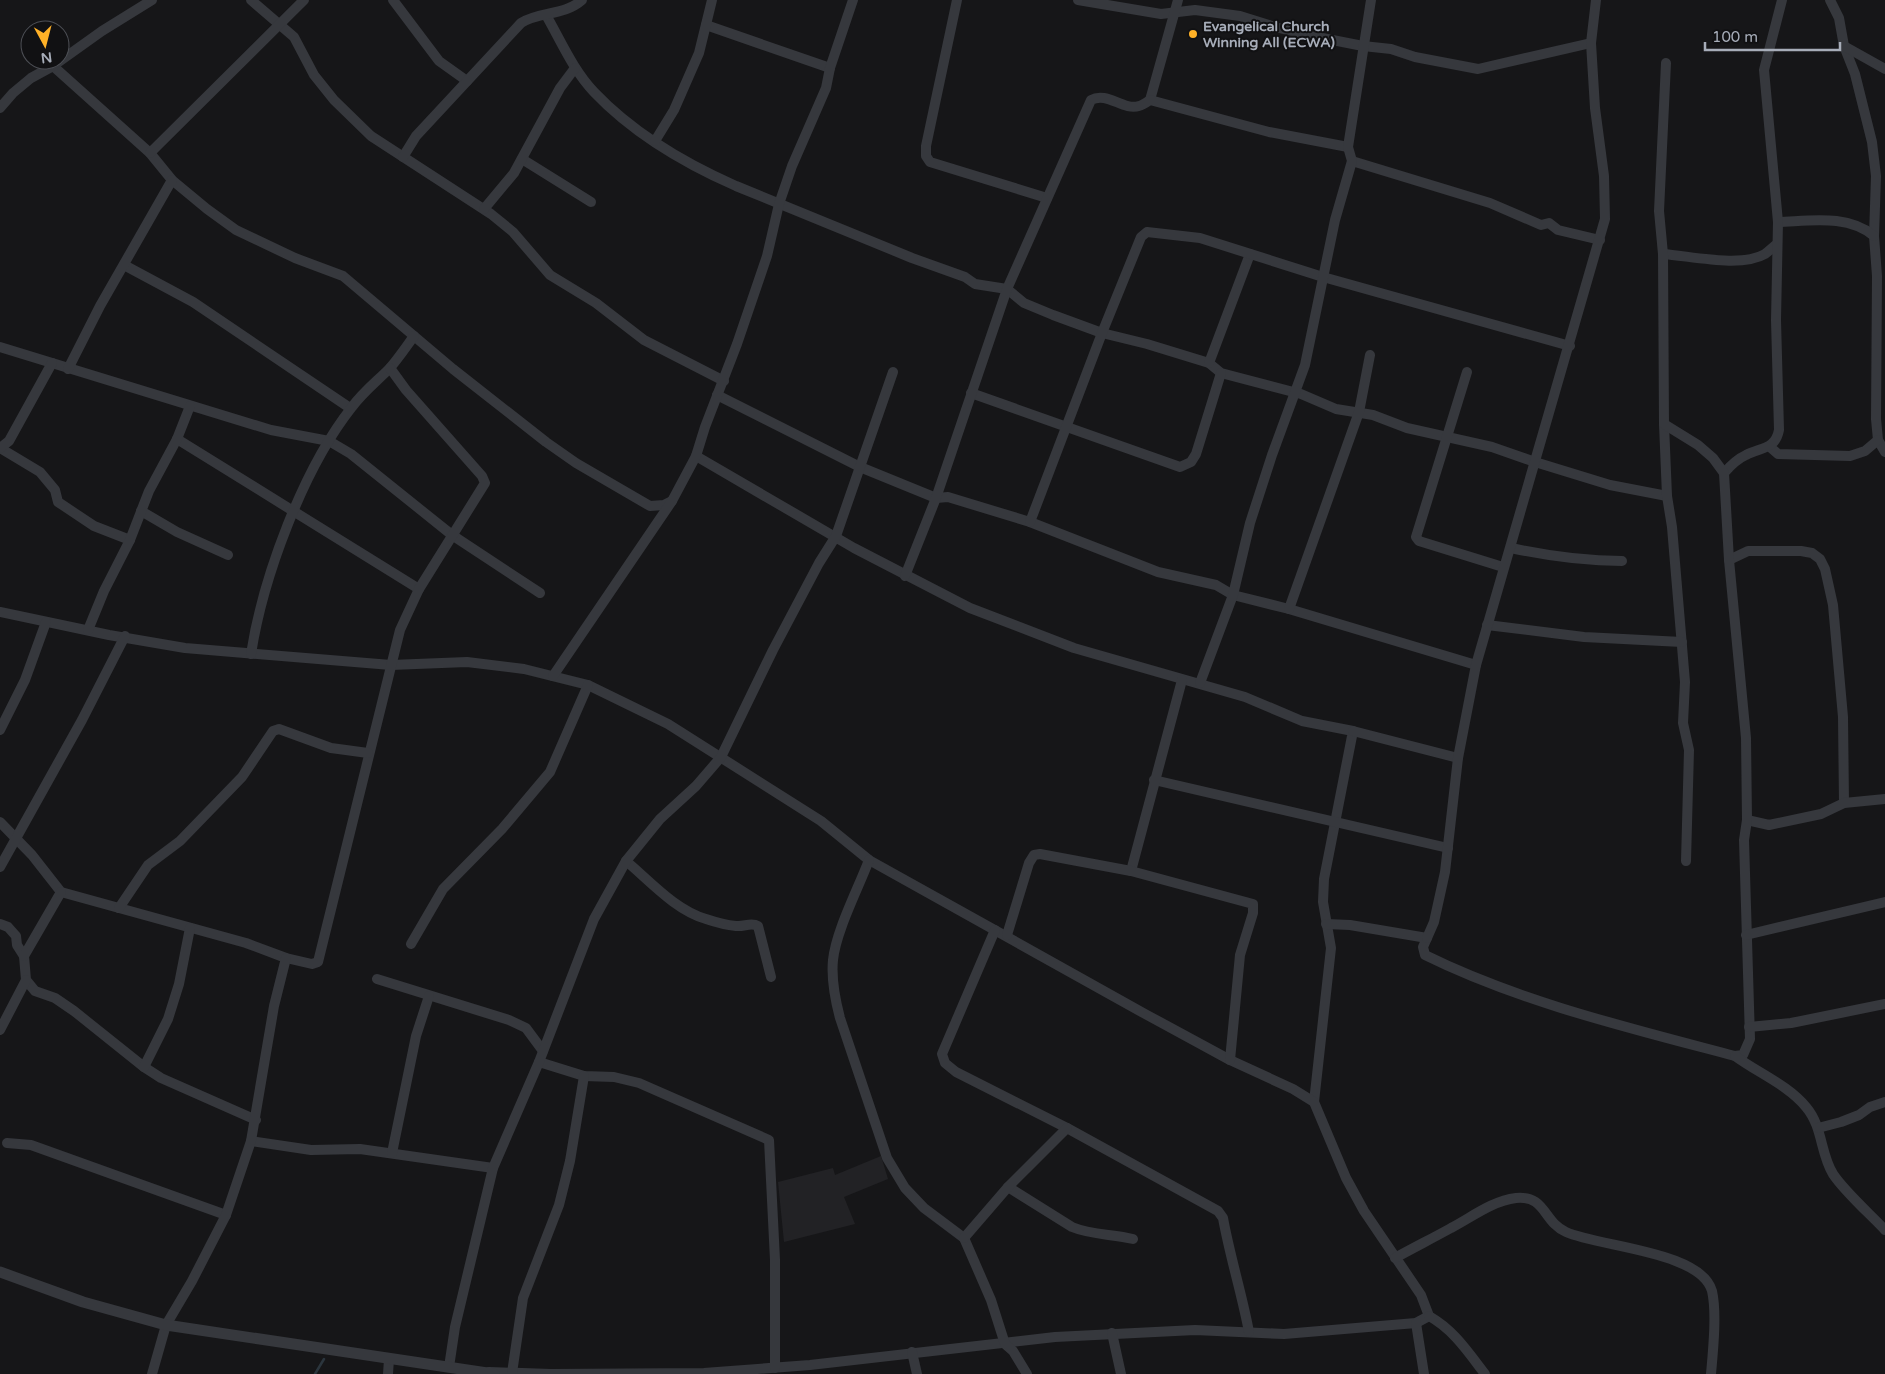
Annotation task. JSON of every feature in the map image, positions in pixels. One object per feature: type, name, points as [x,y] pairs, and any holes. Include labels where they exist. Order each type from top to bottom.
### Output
[{"type":"street","points":[[70,54],[102,31],[152,0]]},
{"type":"street","points":[[250,0],[294,38],[314,75],[334,100],[371,136],[484,210],[513,232],[550,275],[596,303],[644,340],[724,381]]},
{"type":"street","points":[[150,153],[304,0]]},
{"type":"street","points":[[393,0],[439,61],[467,81]]},
{"type":"street","points":[[403,157],[416,136],[521,23],[533,16],[562,12],[582,0]]},
{"type":"street","points":[[655,141],[674,110],[698,54],[712,0]]},
{"type":"street","points":[[553,676],[672,501],[696,456],[767,256],[779,204],[792,166],[826,88],[830,68],[853,0]]},
{"type":"street","points":[[957,0],[926,146],[926,156],[930,162],[1047,198]]},
{"type":"street","points":[[1078,0],[1161,14],[1195,10],[1240,16],[1275,28],[1363,46],[1391,49],[1415,57],[1478,69],[1591,43]]},
{"type":"street","points":[[1150,100],[1178,0]]},
{"type":"street","points":[[1200,683],[1233,595],[1250,523],[1272,455],[1305,365],[1335,220],[1352,161],[1348,146],[1371,0]]},
{"type":"street","points":[[1596,0],[1591,43],[1595,108],[1606,201],[1605,219],[1570,346],[1534,462],[1511,548],[1503,567],[1476,665],[1458,758],[1448,848],[1434,922],[1423,947],[1425,955],[1528,996],[1639,1030],[1735,1056],[1790,1093],[1806,1107],[1818,1128],[1833,1174],[1885,1230]]},
{"type":"street","points":[[1724,473],[1742,457],[1770,447],[1777,440],[1779,430],[1778,222],[1764,70],[1782,0]]},
{"type":"street","points":[[1830,0],[1839,18],[1844,46],[1855,74],[1872,142],[1876,176],[1874,236],[1880,362],[1876,419],[1878,440],[1885,452]]},
{"type":"street","points":[[546,15],[575,68],[594,92],[630,124],[709,174],[912,258],[964,277],[975,284],[1007,289],[1024,303],[1102,333],[1147,344],[1209,363],[1221,373],[1294,393],[1336,409],[1359,412],[1407,428],[1492,447],[1534,462],[1640,492],[1667,496]]},
{"type":"street","points":[[706,25],[830,68]]},
{"type":"street","points":[[1844,46],[1885,69]]},
{"type":"street","points":[[1666,63],[1659,211],[1663,254],[1664,424],[1667,496],[1670,508],[1685,682],[1683,723],[1689,750],[1686,861]]},
{"type":"street","points":[[484,210],[514,173],[560,88],[575,68]]},
{"type":"street","points":[[0,108],[13,93],[31,78],[46,70]]},
{"type":"street","points":[[57,70],[150,153],[172,180],[236,230],[294,258],[343,276],[515,418],[576,463],[650,506],[664,505],[672,501]]},
{"type":"street","points":[[906,576],[936,498],[1007,289],[1091,100],[1100,97],[1130,106],[1138,106],[1150,100],[1269,132],[1348,146]]},
{"type":"street","points":[[522,159],[591,202]]},
{"type":"street","points":[[1352,161],[1490,203],[1541,225],[1550,223],[1558,230],[1600,240]]},
{"type":"street","points":[[68,369],[172,180]]},
{"type":"street","points":[[1856,223],[1876,212]]},
{"type":"street","points":[[1778,222],[1830,221],[1856,223],[1874,236]]},
{"type":"street","points":[[1030,522],[1102,333],[1141,237],[1147,232],[1200,238],[1323,277],[1570,346]]},
{"type":"street","points":[[1663,254],[1731,260],[1748,259],[1765,254],[1777,244]]},
{"type":"street","points":[[1209,363],[1250,254]]},
{"type":"street","points":[[124,265],[193,302],[350,408]]},
{"type":"street","points":[[252,654],[255,630],[292,511],[330,440],[350,408],[365,390],[390,368],[414,336]]},
{"type":"street","points":[[0,347],[271,430],[330,440],[351,454],[452,535],[540,593]]},
{"type":"street","points":[[1290,609],[1359,412],[1370,355]]},
{"type":"street","points":[[52,364],[13,430],[10,441],[0,448],[40,472],[55,490],[58,502],[94,526],[130,540]]},
{"type":"street","points":[[0,822],[32,855],[61,892],[246,943],[286,958],[312,964],[318,962],[368,753],[400,630],[419,589],[484,487],[485,480],[406,390],[390,368]]},
{"type":"street","points":[[449,1366],[455,1327],[493,1168],[539,1062],[594,919],[626,861],[660,819],[696,786],[721,757],[773,650],[819,563],[836,536],[893,372]]},
{"type":"street","points":[[1467,372],[1416,537],[1419,541],[1503,567]]},
{"type":"street","points":[[971,393],[1180,467],[1191,462],[1196,454],[1221,373]]},
{"type":"street","points":[[717,395],[860,467],[936,498],[948,497],[1030,522],[1158,572],[1216,585],[1233,595],[1290,609],[1476,665]]},
{"type":"street","points":[[88,630],[104,591],[130,540],[149,491],[177,440],[190,406]]},
{"type":"street","points":[[1664,424],[1698,445],[1713,458],[1724,473],[1729,560],[1746,738],[1747,820],[1744,840],[1750,1039],[1743,1055],[1735,1056]]},
{"type":"street","points":[[177,440],[419,589]]},
{"type":"street","points":[[1770,447],[1778,454],[1850,456],[1865,451],[1878,440]]},
{"type":"street","points":[[696,456],[906,576],[990,616],[1074,648],[1245,697],[1302,721],[1353,731],[1458,758]]},
{"type":"street","points":[[141,512],[177,532],[228,555]]},
{"type":"street","points":[[1511,548],[1589,561],[1622,561]]},
{"type":"street","points":[[1729,560],[1748,551],[1801,551],[1812,553],[1820,559],[1825,569],[1833,605],[1843,717],[1844,803]]},
{"type":"street","points":[[0,612],[185,648],[391,664],[468,662],[524,669],[588,686],[668,724],[821,821],[869,860],[1230,1060],[1293,1089],[1314,1102]]},
{"type":"street","points":[[2,724],[25,680],[46,622]]},
{"type":"street","points":[[1487,625],[1584,637],[1682,642]]},
{"type":"street","points":[[0,868],[82,720],[125,636]]},
{"type":"street","points":[[1131,871],[1182,680]]},
{"type":"street","points":[[411,944],[443,889],[502,829],[550,772],[588,686]]},
{"type":"street","points":[[119,908],[148,865],[180,840],[242,777],[273,731],[279,730],[331,748],[368,753]]},
{"type":"street","points":[[1353,731],[1324,879],[1323,902],[1331,948],[1314,1102],[1346,1178],[1364,1211],[1394,1258],[1422,1295],[1429,1316],[1443,1324],[1458,1338],[1485,1374]]},
{"type":"street","points":[[1154,780],[1448,848]]},
{"type":"street","points":[[1747,820],[1769,825],[1821,814],[1844,803],[1885,799]]},
{"type":"street","points":[[1007,935],[1029,863],[1034,855],[1040,854],[1131,871],[1253,904],[1253,913],[1240,955],[1230,1060]]},
{"type":"street","points":[[869,860],[837,942],[833,959],[835,998],[858,1075],[887,1158],[905,1188],[917,1201],[964,1238],[991,1300],[1005,1344],[1012,1351],[1027,1374]]},
{"type":"street","points":[[626,861],[678,905],[692,914],[706,920],[738,926],[750,924],[758,926],[771,977]]},
{"type":"street","points":[[24,956],[61,892]]},
{"type":"street","points":[[1746,935],[1885,902]]},
{"type":"street","points":[[0,924],[13,931],[17,945],[24,956],[26,980],[0,1030]]},
{"type":"street","points":[[1326,924],[1350,925],[1427,938]]},
{"type":"street","points":[[144,1067],[168,1019],[179,984],[190,928]]},
{"type":"street","points":[[995,930],[942,1054],[946,1064],[956,1072],[1068,1128],[1218,1211],[1224,1218],[1234,1275],[1244,1305],[1249,1332]]},
{"type":"street","points":[[152,1374],[166,1325],[192,1281],[226,1215],[252,1142],[274,1006],[286,958]]},
{"type":"street","points":[[377,979],[509,1020],[526,1028],[543,1051]]},
{"type":"street","points":[[26,980],[35,991],[54,998],[74,1011],[144,1067],[161,1078],[256,1120]]},
{"type":"street","points":[[392,1153],[414,1045],[429,996]]},
{"type":"street","points":[[1749,1027],[1799,1022],[1885,1004]]},
{"type":"street","points":[[539,1062],[584,1076],[614,1077],[639,1083],[769,1140],[775,1260],[774,1368]]},
{"type":"street","points":[[517,1373],[523,1298],[559,1205],[570,1160],[584,1076]]},
{"type":"street","points":[[1818,1128],[1841,1122],[1859,1115],[1870,1107],[1885,1102]]},
{"type":"street","points":[[964,1238],[1008,1187],[1068,1128]]},
{"type":"street","points":[[252,1142],[286,1148],[360,1149],[493,1168]]},
{"type":"street","points":[[7,1143],[39,1148],[226,1215]]},
{"type":"street","points":[[1008,1187],[1072,1228],[1083,1232],[1107,1233],[1133,1239]]},
{"type":"street","points":[[1394,1258],[1495,1203],[1527,1198],[1537,1201],[1556,1226],[1566,1232],[1603,1243],[1644,1250],[1683,1264],[1702,1275],[1711,1289],[1715,1310],[1711,1374]]},
{"type":"street","points":[[0,1272],[83,1302],[166,1325],[492,1373],[687,1374],[741,1372],[1055,1337],[1195,1330],[1284,1334],[1416,1323],[1429,1316]]},
{"type":"street","points":[[1416,1323],[1424,1374]]},
{"type":"street","points":[[1112,1334],[1121,1374]]},
{"type":"street","points":[[912,1352],[918,1374]]},
{"type":"street","points":[[388,1374],[389,1358]]},
{"type":"shaded area","points":[[881,1156],[888,1179],[844,1197],[855,1224],[784,1242],[778,1182],[833,1168],[835,1175]]},
{"type":"waterway","points":[[315,1374],[324,1359]]},
{"type":"place","name":"Evangelical Church Winning All (ECWA)","points":[[1193,34]]}]
